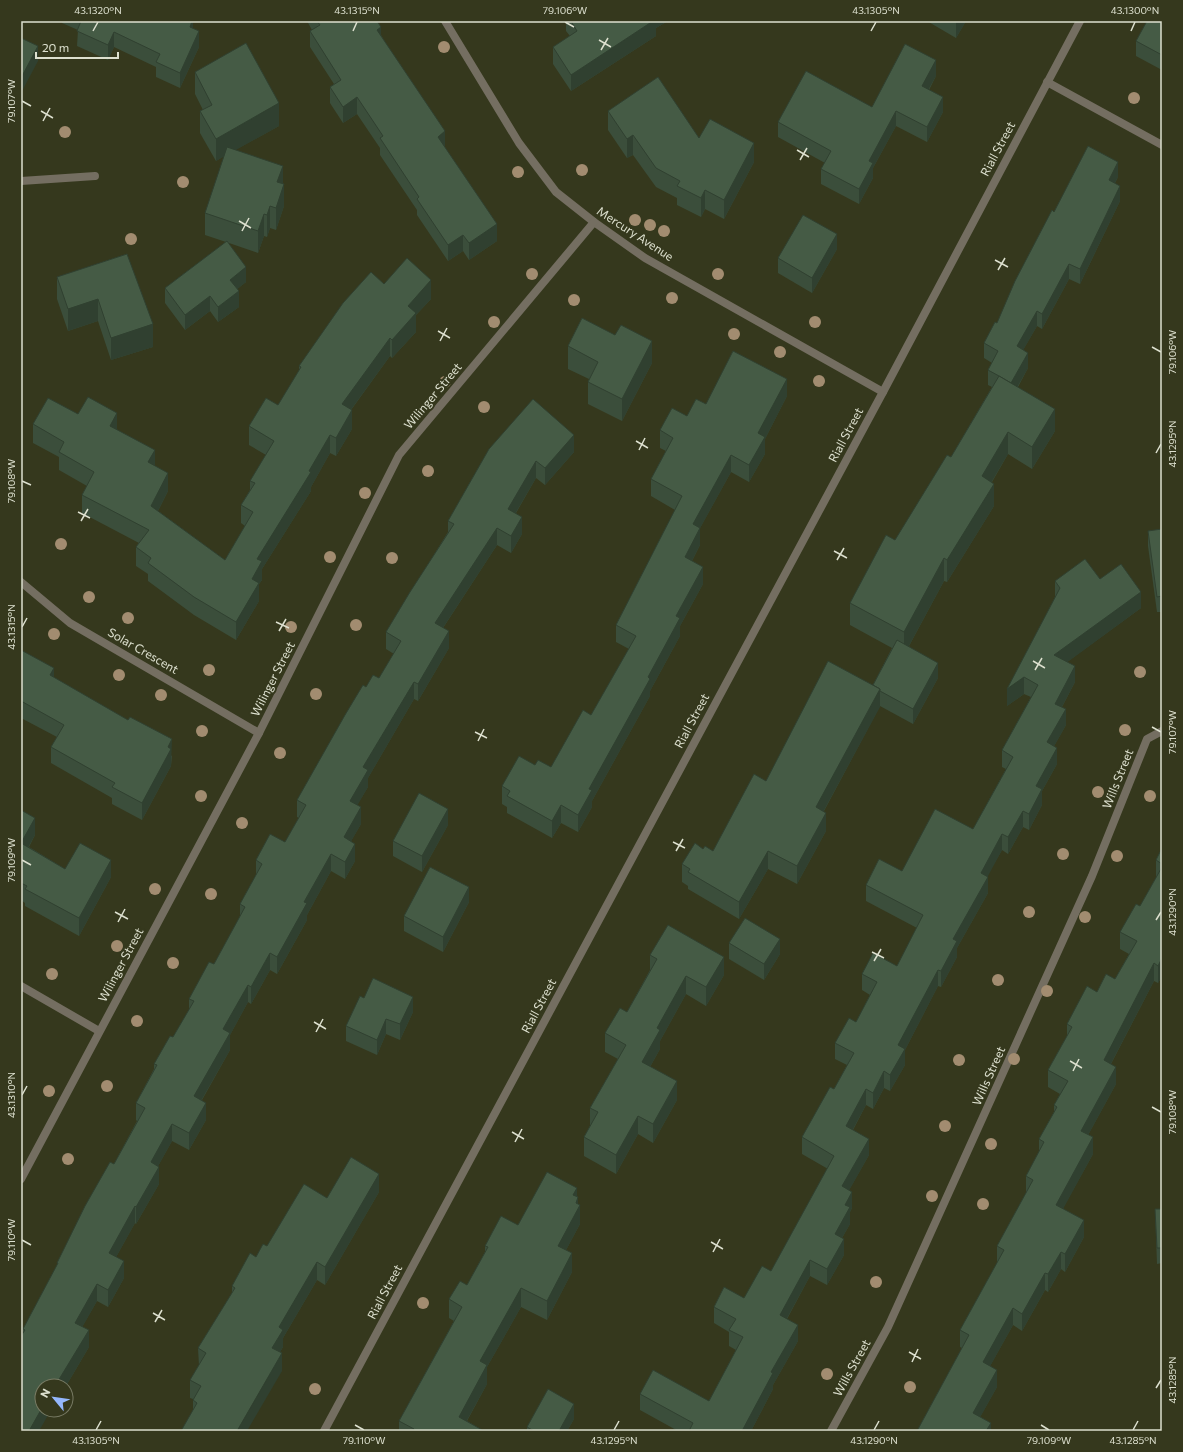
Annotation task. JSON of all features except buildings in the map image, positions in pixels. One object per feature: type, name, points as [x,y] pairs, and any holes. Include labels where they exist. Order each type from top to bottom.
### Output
[{"type":"street","name":"Mercury Avenue","points":[[445,21],[519,144],[556,192],[594,222],[645,258],[883,392]]},
{"type":"street","name":"Riall Street","points":[[324,1431],[883,392],[1080,21]]},
{"type":"street","points":[[1047,82],[1162,145]]},
{"type":"street","points":[[21,181],[95,176]]},
{"type":"street","name":"Wilinger Street","points":[[21,1179],[259,732],[399,455],[594,222]]},
{"type":"street","name":"Solar Crescent","points":[[21,582],[70,623],[259,732]]},
{"type":"street","name":"Wills Street","points":[[831,1431],[888,1327],[1092,876],[1147,739],[1162,731]]},
{"type":"street","points":[[21,986],[99,1031]]}]
